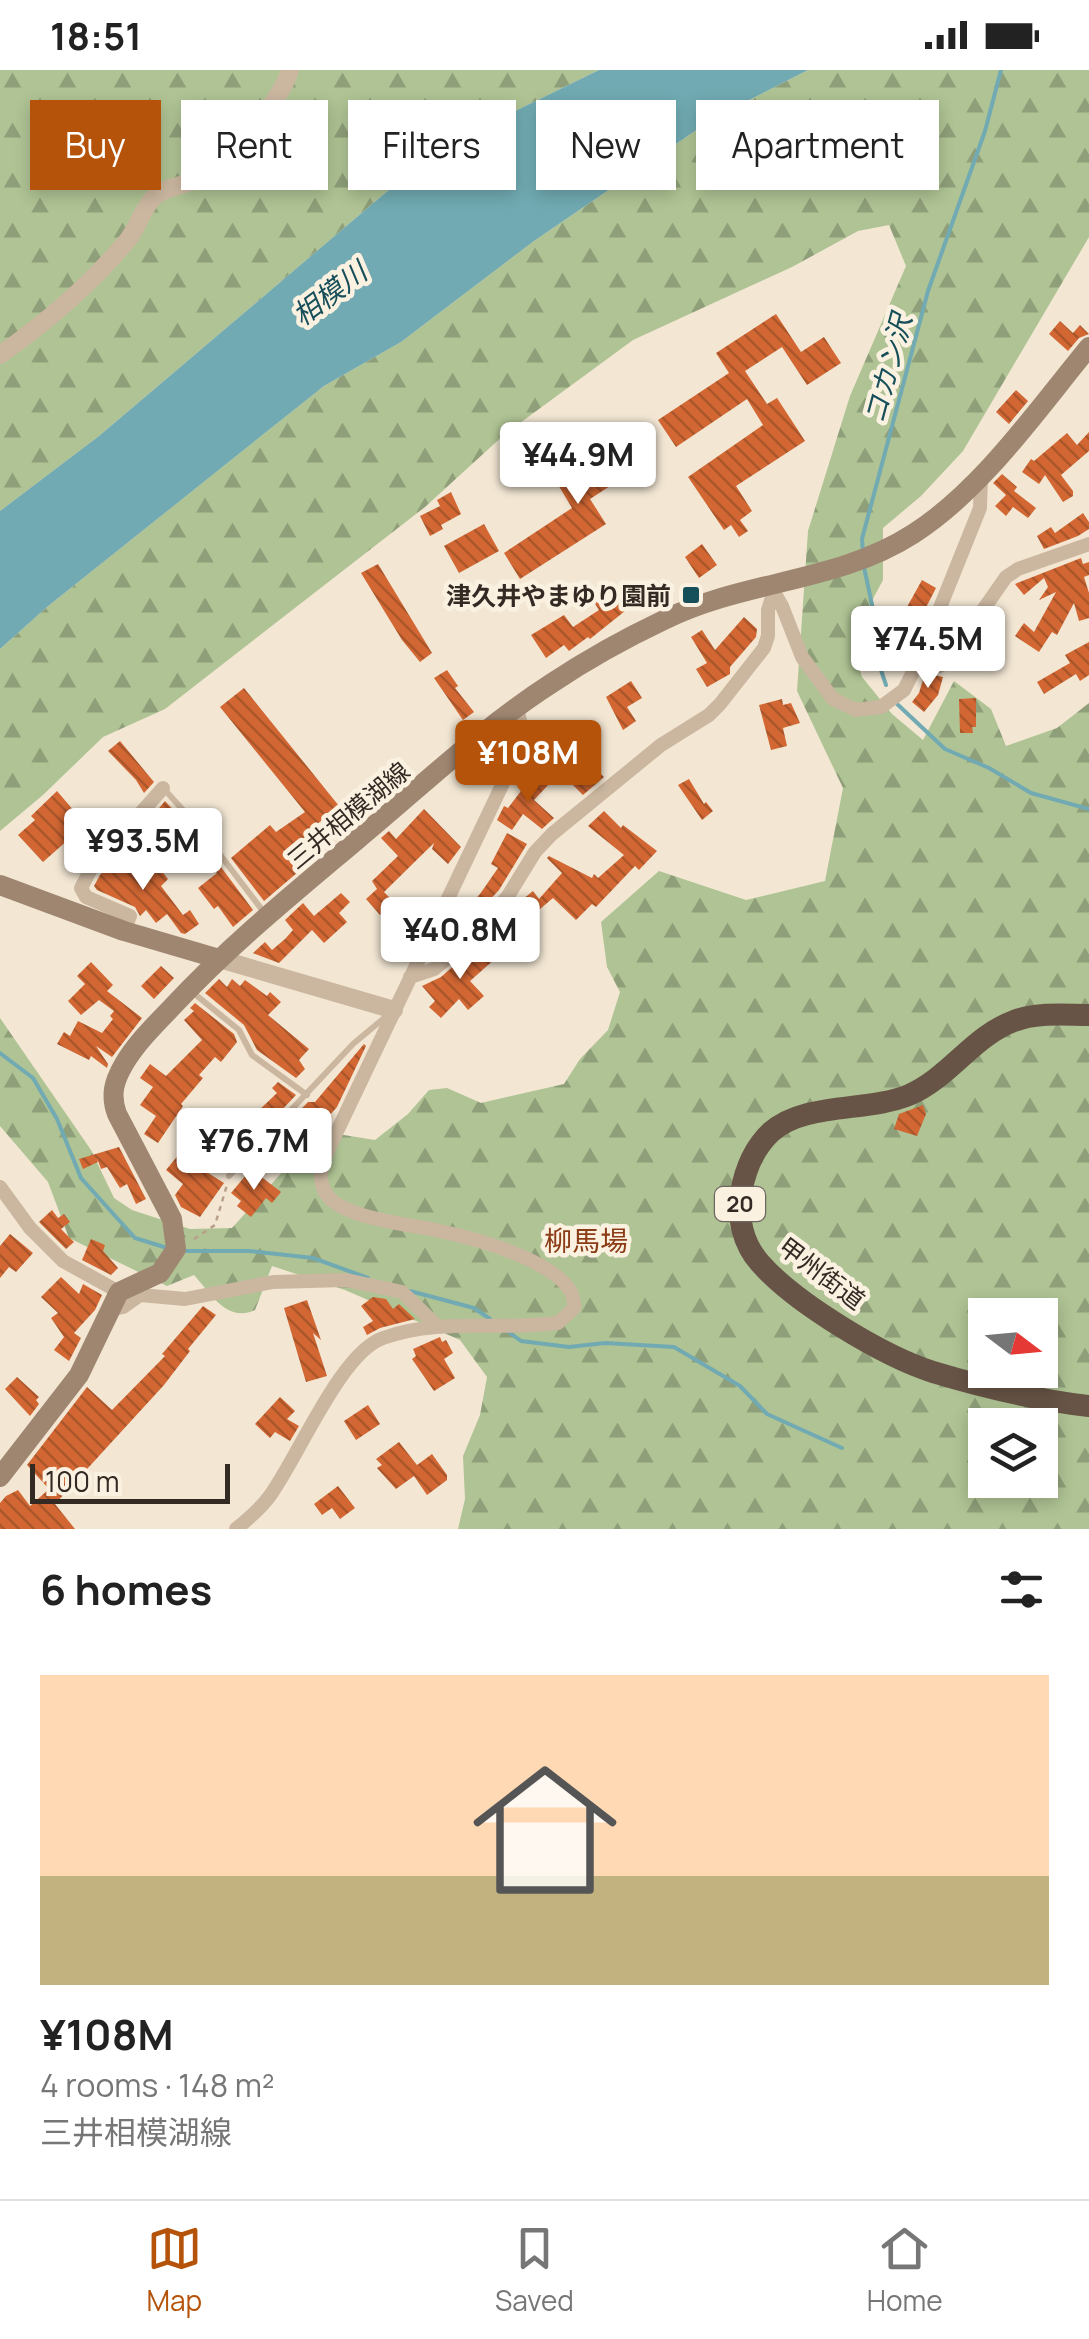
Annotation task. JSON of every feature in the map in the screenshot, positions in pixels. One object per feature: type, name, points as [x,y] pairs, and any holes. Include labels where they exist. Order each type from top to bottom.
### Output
[{"type":"highway","name":"甲州街道","points":[[1089,1015],[1016,1020],[996,1029],[944,1074],[912,1093],[892,1101],[785,1122],[771,1132],[751,1159],[739,1208],[744,1237],[760,1263],[801,1298],[866,1340],[932,1371],[1089,1406]]},
{"type":"main road","name":"三井相模湖線","points":[[177,1239],[172,1219],[117,1114],[112,1095],[116,1079],[136,1048],[216,958],[476,737],[553,682],[694,606],[772,590],[836,570],[887,549],[934,519],[974,483],[1089,347]]},
{"type":"main road","points":[[0,885],[124,931],[216,958]]},
{"type":"main road","points":[[0,1477],[80,1375],[114,1301],[166,1268],[177,1239]]},
{"type":"street","points":[[0,355],[38,326],[127,242],[151,199],[161,191],[199,177],[232,147],[284,88],[290,70]]},
{"type":"street","points":[[772,590],[808,668],[833,699],[864,710],[882,706],[904,690],[919,660],[980,508],[974,483]]},
{"type":"street","points":[[919,660],[939,666],[946,663],[994,592],[1012,573],[1089,544]]},
{"type":"street","points":[[410,977],[434,969],[466,943],[508,896],[536,852],[561,826],[661,745],[710,715],[764,648],[772,590]]},
{"type":"street","points":[[236,1529],[268,1498],[356,1357],[381,1338],[436,1325],[558,1323],[570,1314],[575,1300],[564,1281],[522,1257],[448,1233],[369,1216],[333,1202],[325,1193],[321,1166],[524,738],[518,707]]},
{"type":"street","points":[[124,931],[130,916],[86,897],[81,888],[91,869],[163,788]]},
{"type":"street","points":[[216,958],[394,1010]]},
{"type":"street","points":[[0,1188],[30,1228],[63,1261],[123,1306],[140,1295],[185,1300],[273,1282],[346,1280],[402,1292],[436,1325]]},
{"type":"lane","points":[[163,788],[202,831],[266,916]]},
{"type":"lane","points":[[188,989],[239,1030],[252,1056],[307,1095]]},
{"type":"lane","points":[[229,1176],[353,1044],[394,1010]]},
{"type":"path","points":[[177,1239],[194,1239],[211,1230],[229,1176]]},
{"type":"green space","points":[[0,70],[599,70],[516,110],[516,100],[348,100],[348,190],[389,190],[99,436],[0,511]]},
{"type":"green space","points":[[808,70],[1089,70],[1089,237],[963,451],[921,496],[883,528],[883,580],[852,638],[862,677],[892,714],[923,740],[954,681],[991,709],[1006,746],[1057,728],[1089,703],[1089,1529],[458,1529],[465,1499],[463,1456],[480,1415],[487,1377],[460,1340],[345,1290],[272,1266],[255,1310],[245,1313],[228,1310],[194,1275],[167,1286],[69,1238],[48,1182],[0,1126],[0,1018],[91,1150],[114,1198],[132,1210],[190,1229],[232,1228],[319,1131],[375,1140],[408,1114],[429,1090],[447,1088],[481,1103],[564,1084],[580,1059],[608,1030],[620,992],[607,967],[601,922],[659,871],[746,900],[825,881],[843,788],[797,691],[808,531],[850,396],[906,266],[889,225],[858,231],[792,267],[633,340],[505,434],[425,507],[165,709],[103,737],[0,831],[0,649],[324,386],[401,342],[609,190],[676,190],[676,144],[696,130],[696,190],[939,190],[939,100],[749,100]]},
{"type":"water","points":[[599,70],[808,70],[749,100],[696,100],[696,130],[676,144],[676,100],[537,100]]},
{"type":"water","name":"相模川","points":[[536,101],[536,190],[609,190],[401,342],[324,386],[0,649],[0,511],[99,436],[389,190],[516,190],[516,110]]},
{"type":"building","points":[[776,314],[801,352],[824,337],[841,363],[807,385],[782,347],[745,371],[767,404],[777,398],[805,441],[736,486],[752,511],[740,520],[748,531],[739,537],[731,525],[724,530],[688,477],[763,425],[747,399],[676,447],[658,420],[729,373],[716,353]]},
{"type":"building","points":[[1060,321],[1073,333],[1080,325],[1089,334],[1079,338],[1068,351],[1049,334]]},
{"type":"building","points":[[1016,390],[1028,401],[1009,424],[996,412]]},
{"type":"building","points":[[1089,432],[1089,451],[1061,475],[1073,491],[1073,496],[1063,502],[1045,475],[1039,484],[1022,472],[1031,459],[1034,461],[1067,433],[1077,445]]},
{"type":"building","points":[[633,434],[650,460],[590,499],[606,524],[520,579],[504,553],[572,508],[557,483]]},
{"type":"building","points":[[1002,474],[1017,487],[1014,491],[1036,508],[1028,518],[1013,507],[1006,516],[995,506],[1006,495],[993,483]]},
{"type":"building","points":[[451,492],[461,514],[430,536],[420,516],[440,506],[437,500]]},
{"type":"building","points":[[1083,513],[1089,529],[1044,549],[1037,536],[1051,527],[1055,533]]},
{"type":"building","points":[[484,524],[499,551],[459,573],[444,546]]},
{"type":"building","points":[[702,544],[717,565],[699,578],[685,557]]},
{"type":"building","points":[[1081,558],[1083,564],[1089,562],[1089,575],[1084,577],[1089,593],[1089,618],[1079,621],[1074,603],[1057,635],[1052,632],[1039,652],[1015,636],[1024,623],[1034,632],[1056,592],[1039,600],[1048,587],[1044,578],[1024,595],[1015,584]]},
{"type":"building","points":[[378,564],[432,653],[420,662],[361,573]]},
{"type":"building","points":[[922,580],[936,588],[917,625],[921,627],[908,655],[894,649],[912,610],[907,607]]},
{"type":"building","points":[[612,583],[630,607],[590,639],[569,651],[564,645],[546,658],[531,635],[564,615],[573,627],[599,610],[592,599]]},
{"type":"building","points":[[744,617],[757,629],[756,637],[730,667],[730,674],[707,687],[696,669],[707,663],[691,637],[702,630],[715,650]]},
{"type":"building","points":[[1089,642],[1089,675],[1080,681],[1076,674],[1044,694],[1037,682],[1070,663],[1065,655]]},
{"type":"building","points":[[447,670],[458,686],[455,688],[474,712],[463,720],[434,678]]},
{"type":"building","points":[[925,673],[943,677],[938,695],[924,712],[912,702]]},
{"type":"building","points":[[631,681],[642,698],[627,707],[636,721],[623,730],[606,697]]},
{"type":"building","points":[[244,688],[339,806],[304,835],[312,846],[290,862],[298,872],[264,901],[231,858],[270,825],[276,832],[305,812],[220,707]]},
{"type":"building","points":[[976,698],[976,727],[972,727],[973,733],[960,733],[959,699]]},
{"type":"building","points":[[782,699],[783,705],[791,703],[800,723],[783,728],[787,746],[771,750],[759,705]]},
{"type":"building","points":[[120,741],[154,782],[144,793],[108,751]]},
{"type":"building","points":[[588,761],[604,777],[583,795],[568,780]]},
{"type":"building","points":[[537,770],[550,783],[534,800],[554,818],[542,829],[523,814],[512,830],[497,820],[504,806],[508,808]]},
{"type":"building","points":[[689,779],[713,811],[702,820],[678,785]]},
{"type":"building","points":[[57,791],[93,833],[97,830],[104,838],[86,859],[69,839],[43,862],[18,835]]},
{"type":"building","points":[[165,801],[197,835],[253,910],[233,927],[198,888],[217,873],[198,852],[182,869],[145,825]]},
{"type":"building","points":[[424,809],[461,847],[448,864],[432,849],[434,843],[384,892],[394,902],[380,915],[366,899],[377,889],[372,881],[398,856],[381,838],[389,831],[396,839]]},
{"type":"building","points":[[604,811],[621,828],[623,825],[657,851],[639,870],[635,866],[596,907],[592,904],[576,920],[553,898],[527,920],[512,908],[533,891],[539,899],[562,873],[549,856],[598,878],[624,855],[588,826]]},
{"type":"building","points":[[507,833],[527,844],[499,890],[453,939],[444,932],[480,894],[498,868],[491,864]]},
{"type":"building","points":[[118,855],[135,873],[153,860],[168,879],[161,886],[183,915],[190,910],[199,924],[181,933],[167,914],[156,923],[146,910],[140,916],[135,907],[97,890],[94,886],[100,875]]},
{"type":"building","points":[[341,893],[350,902],[339,913],[347,922],[324,943],[312,930],[279,963],[253,953],[265,942],[272,950],[285,939],[293,930],[285,920],[303,903],[314,916]]},
{"type":"building","points":[[481,942],[496,958],[470,981],[484,996],[468,1010],[459,999],[441,1018],[429,1007],[435,1001],[422,986],[441,977]]},
{"type":"building","points":[[91,962],[113,985],[107,991],[142,1018],[112,1057],[96,1046],[107,1068],[91,1056],[89,1060],[57,1044],[64,1032],[70,1036],[78,1021],[102,1033],[113,1019],[110,1016],[114,1011],[99,1000],[81,1015],[68,1001],[85,984],[77,976]]},
{"type":"building","points":[[161,966],[174,978],[154,999],[141,986]]},
{"type":"building","points":[[219,979],[227,987],[232,979],[240,986],[245,980],[281,1002],[268,1015],[309,1049],[299,1060],[305,1069],[296,1078],[257,1050],[244,1025],[205,993]]},
{"type":"building","points":[[195,1003],[234,1034],[237,1042],[221,1062],[215,1057],[199,1075],[203,1078],[181,1104],[158,1143],[144,1134],[156,1116],[140,1105],[153,1087],[140,1078],[150,1064],[166,1076],[202,1040],[184,1020],[194,1011],[190,1008]]},
{"type":"building","points":[[364,1044],[337,1107],[329,1116],[332,1117],[320,1137],[312,1163],[294,1159],[299,1139],[284,1127],[308,1102],[315,1102]]},
{"type":"building","points":[[278,1082],[296,1095],[239,1155],[231,1147],[257,1117],[255,1114],[277,1093],[272,1088]]},
{"type":"building","points":[[923,1105],[926,1114],[917,1136],[894,1129],[899,1114]]},
{"type":"building","points":[[119,1147],[146,1199],[136,1204],[127,1184],[120,1188],[107,1167],[101,1169],[97,1158],[98,1162],[83,1169],[79,1159]]},
{"type":"building","points":[[185,1147],[202,1161],[197,1166],[224,1183],[200,1217],[181,1207],[175,1195],[183,1184],[166,1170]]},
{"type":"building","points":[[251,1169],[281,1192],[272,1203],[266,1198],[251,1217],[237,1206],[241,1201],[231,1193]]},
{"type":"building","points":[[52,1210],[58,1218],[64,1214],[70,1222],[61,1229],[74,1242],[66,1249],[39,1222]]},
{"type":"building","points":[[10,1234],[33,1253],[16,1272],[9,1267],[0,1278],[0,1246]]},
{"type":"building","points":[[91,1239],[105,1245],[103,1251],[118,1268],[111,1275],[82,1260]]},
{"type":"building","points":[[61,1277],[79,1294],[83,1284],[102,1295],[95,1310],[74,1333],[81,1338],[69,1361],[54,1350],[64,1337],[51,1318],[58,1313],[41,1297]]},
{"type":"building","points":[[373,1297],[386,1299],[393,1309],[399,1304],[415,1319],[367,1335],[363,1327],[373,1321],[361,1306]]},
{"type":"building","points":[[307,1300],[321,1340],[313,1333],[327,1376],[306,1382],[284,1308]]},
{"type":"building","points":[[203,1306],[216,1315],[190,1351],[55,1504],[75,1529],[0,1529],[0,1503],[6,1496],[18,1490],[30,1506],[49,1489],[27,1465],[87,1387],[112,1410],[165,1356],[162,1354]]},
{"type":"building","points":[[440,1337],[453,1353],[444,1359],[455,1378],[434,1391],[412,1359],[416,1356],[413,1349]]},
{"type":"building","points":[[17,1377],[39,1397],[30,1416],[5,1389]]},
{"type":"building","points":[[280,1397],[295,1411],[287,1419],[299,1426],[290,1441],[275,1432],[270,1438],[255,1424]]},
{"type":"building","points":[[368,1405],[380,1424],[356,1440],[344,1421]]},
{"type":"building","points":[[399,1442],[417,1465],[432,1454],[447,1480],[427,1495],[414,1476],[396,1489],[377,1468],[382,1465],[376,1459]]},
{"type":"building","points":[[338,1486],[355,1508],[340,1519],[332,1508],[322,1515],[314,1504]]},
{"type":"waterway","name":"コカン沢","points":[[863,553],[862,539],[928,291],[985,131],[1001,70]]},
{"type":"waterway","name":"コカン沢","points":[[864,567],[875,619],[878,661],[886,685]]},
{"type":"waterway","name":"コカン沢","points":[[896,703],[945,749],[989,768],[1031,793],[1089,809]]},
{"type":"waterway","points":[[0,1053],[33,1078],[57,1119],[81,1178],[135,1238],[164,1247]]},
{"type":"waterway","points":[[181,1251],[250,1251],[313,1258],[368,1278]]},
{"type":"waterway","points":[[410,1291],[474,1308],[490,1319]]},
{"type":"waterway","points":[[506,1330],[521,1341],[569,1347],[605,1343],[674,1347],[740,1386],[767,1414],[842,1448]]},
{"type":"place","name":"津久井やまゆり園前","points":[[691,595]]},
{"type":"district","name":"柳馬場","points":[[586,1240]]}]
